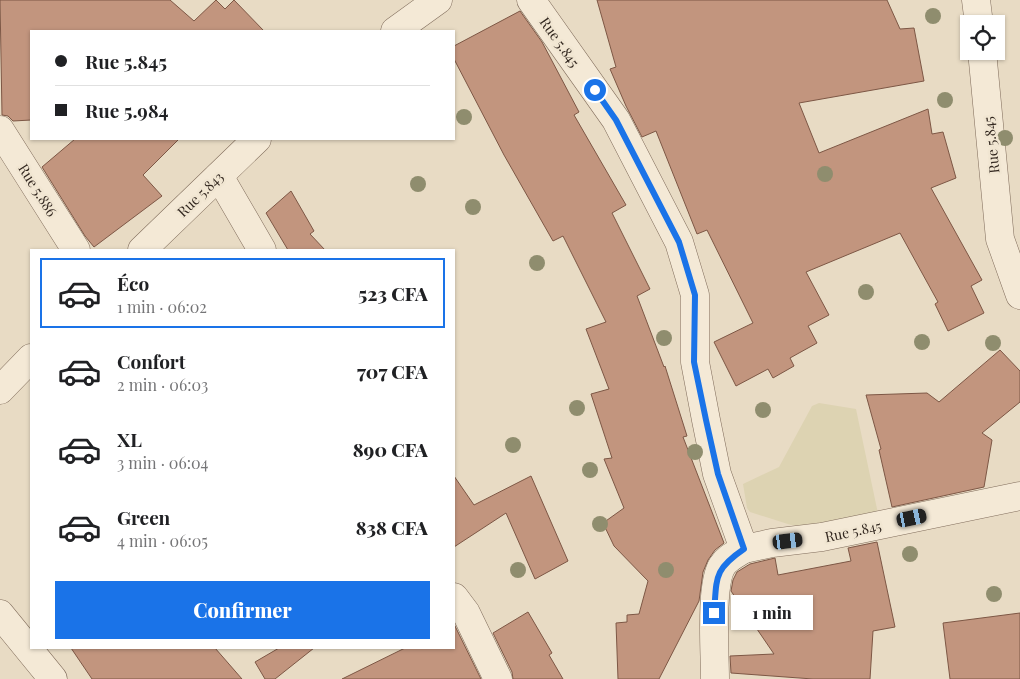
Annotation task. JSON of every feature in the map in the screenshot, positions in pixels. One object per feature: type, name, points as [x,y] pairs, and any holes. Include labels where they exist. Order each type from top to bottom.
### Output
[{"type":"street","points":[[396,30],[438,0]]},
{"type":"street","name":"Rue 5.845","points":[[531,0],[616,120],[679,242],[695,295],[694,362],[706,420],[718,474],[744,549],[772,543],[822,537],[1020,496]]},
{"type":"street","points":[[976,0],[978,15]]},
{"type":"street","name":"Rue 5.845","points":[[983,60],[1000,239],[1020,295]]},
{"type":"street","name":"Rue 5.886","points":[[0,130],[75,249]]},
{"type":"street","name":"Rue 5.843","points":[[143,249],[256,140]]},
{"type":"street","points":[[218,176],[261,249]]},
{"type":"street","points":[[0,390],[30,359]]},
{"type":"street","points":[[715,679],[714,613],[718,576],[728,559],[744,549]]},
{"type":"street","points":[[455,598],[466,613],[498,679]]},
{"type":"street","points":[[0,614],[53,679]]},
{"type":"shaded area","points":[[819,403],[856,409],[880,523],[823,528],[791,525],[750,512],[747,508],[743,484],[779,467],[812,406]]},
{"type":"building","points":[[0,0],[170,0],[194,21],[216,0],[225,9],[234,0],[263,30],[30,30],[30,120],[13,121],[8,116],[2,115]]},
{"type":"building","points":[[597,0],[887,0],[900,29],[914,28],[924,81],[799,103],[819,153],[928,109],[932,134],[943,132],[956,178],[931,188],[982,280],[971,286],[984,313],[948,331],[935,304],[938,302],[900,233],[806,272],[829,315],[808,326],[817,343],[790,358],[794,366],[773,378],[768,369],[736,386],[714,342],[753,323],[707,230],[697,234],[656,131],[642,137],[626,106],[610,69],[616,67]]},
{"type":"building","points":[[520,11],[542,42],[579,112],[574,115],[626,205],[612,213],[650,289],[637,296],[665,366],[687,436],[683,437],[724,543],[715,550],[708,560],[703,572],[699,601],[659,679],[618,679],[616,623],[627,622],[627,615],[639,614],[648,581],[614,546],[603,523],[624,508],[604,459],[612,458],[591,394],[609,389],[586,329],[606,322],[563,236],[553,241],[504,155],[455,61],[455,45]]},
{"type":"building","points":[[74,140],[178,140],[143,175],[162,196],[94,247],[85,236],[42,167]]},
{"type":"building","points":[[291,191],[314,231],[310,234],[324,249],[287,249],[266,213]]},
{"type":"building","points":[[1000,350],[1020,371],[1020,402],[982,433],[992,440],[984,487],[892,507],[879,450],[881,449],[866,395],[927,393],[939,402]]},
{"type":"building","points":[[531,476],[568,561],[535,579],[506,513],[455,546],[455,477],[474,505]]},
{"type":"building","points":[[877,542],[895,627],[873,631],[870,679],[813,679],[731,673],[730,656],[774,654],[731,591],[737,572],[750,564],[775,558],[778,575],[851,561],[848,548]]},
{"type":"building","points":[[528,612],[552,653],[549,655],[563,679],[513,679],[512,672],[493,633]]},
{"type":"building","points":[[1020,613],[1020,679],[950,679],[943,623]]},
{"type":"building","points":[[455,626],[481,679],[342,679],[403,649],[455,649]]},
{"type":"building","points":[[72,649],[216,649],[242,679],[92,679]]},
{"type":"building","points":[[277,649],[313,649],[275,679],[265,679],[255,662]]},
{"type":"route","points":[[595,90],[616,120],[679,242],[695,295],[694,362],[718,474],[744,549],[728,559],[722,567],[718,576],[714,613]]}]
